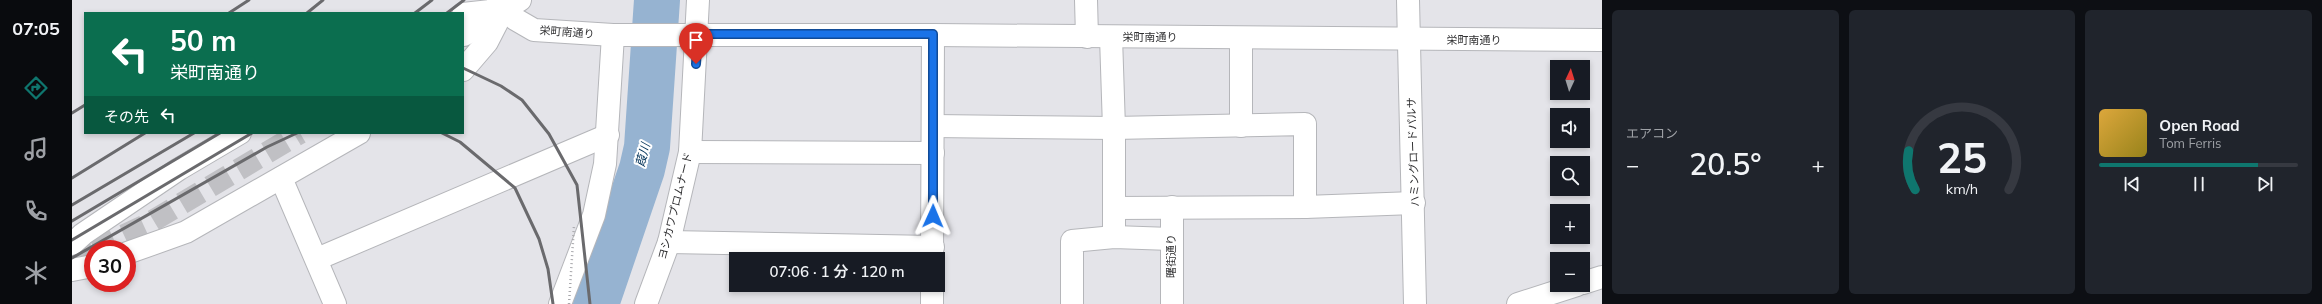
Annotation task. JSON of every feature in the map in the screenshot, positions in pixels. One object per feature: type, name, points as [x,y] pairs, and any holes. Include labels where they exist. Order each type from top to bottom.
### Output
[{"type":"street","name":"ヨシカワプロムナード","points":[[646,304],[669,242],[690,152],[698,34],[698,0]]},
{"type":"street","points":[[1086,0],[1087,37]]},
{"type":"street","name":"ハミングロードパルサ","points":[[1408,0],[1414,203],[1415,304]]},
{"type":"street","name":"栄町南通り","points":[[507,3],[534,30],[613,35],[933,34],[1410,40],[1602,40]]},
{"type":"street","points":[[464,24],[507,3]]},
{"type":"street","points":[[464,69],[487,42],[507,3]]},
{"type":"street","points":[[932,252],[933,34]]},
{"type":"street","points":[[560,304],[594,215],[605,164],[613,35]]},
{"type":"street","points":[[1111,37],[1114,128],[1114,238]]},
{"type":"street","points":[[1241,38],[1241,126]]},
{"type":"street","points":[[933,126],[1114,128],[1305,124],[1305,206]]},
{"type":"street","points":[[72,244],[83,234],[179,169],[238,134]]},
{"type":"street","points":[[136,250],[186,232],[357,134]]},
{"type":"street","points":[[317,259],[608,135]]},
{"type":"street","points":[[690,152],[933,153]]},
{"type":"street","points":[[281,178],[335,304]]},
{"type":"street","points":[[1114,208],[1414,203]]},
{"type":"street","name":"曙街通り","points":[[1172,207],[1172,304]]},
{"type":"street","points":[[1072,304],[1072,241],[1114,238],[1171,239]]},
{"type":"street","points":[[669,242],[908,252]]},
{"type":"street","points":[[72,270],[84,268]]},
{"type":"street","points":[[1590,281],[1602,277]]},
{"type":"street","points":[[932,292],[932,304]]},
{"type":"street","points":[[1518,304],[1555,292]]},
{"type":"path","points":[[569,304],[574,226]]},
{"type":"waterway","name":"葭川","points":[[596,304],[642,169],[647,147],[657,0]]},
{"type":"tunnel","points":[[114,240],[144,226],[298,134]]},
{"type":"tunnel","points":[[72,257],[84,252]]},
{"type":"railway","points":[[231,12],[249,0]]},
{"type":"railway","points":[[308,12],[323,0]]},
{"type":"railway","points":[[416,12],[432,0]]},
{"type":"railway","points":[[448,12],[464,0]]},
{"type":"railway","points":[[464,68],[501,86],[522,100],[549,134],[577,185],[590,304]]},
{"type":"railway","points":[[72,113],[84,106]]},
{"type":"railway","points":[[72,178],[143,134]]},
{"type":"railway","points":[[72,205],[192,134]]},
{"type":"railway","points":[[72,221],[218,134]]},
{"type":"railway","points":[[72,240],[250,134]]},
{"type":"railway","points":[[72,258],[267,147],[295,134]]},
{"type":"railway","points":[[444,134],[460,142],[515,188],[539,239],[548,269],[553,304]]},
{"type":"route","points":[[696,64],[698,34],[933,34],[933,216]]}]
